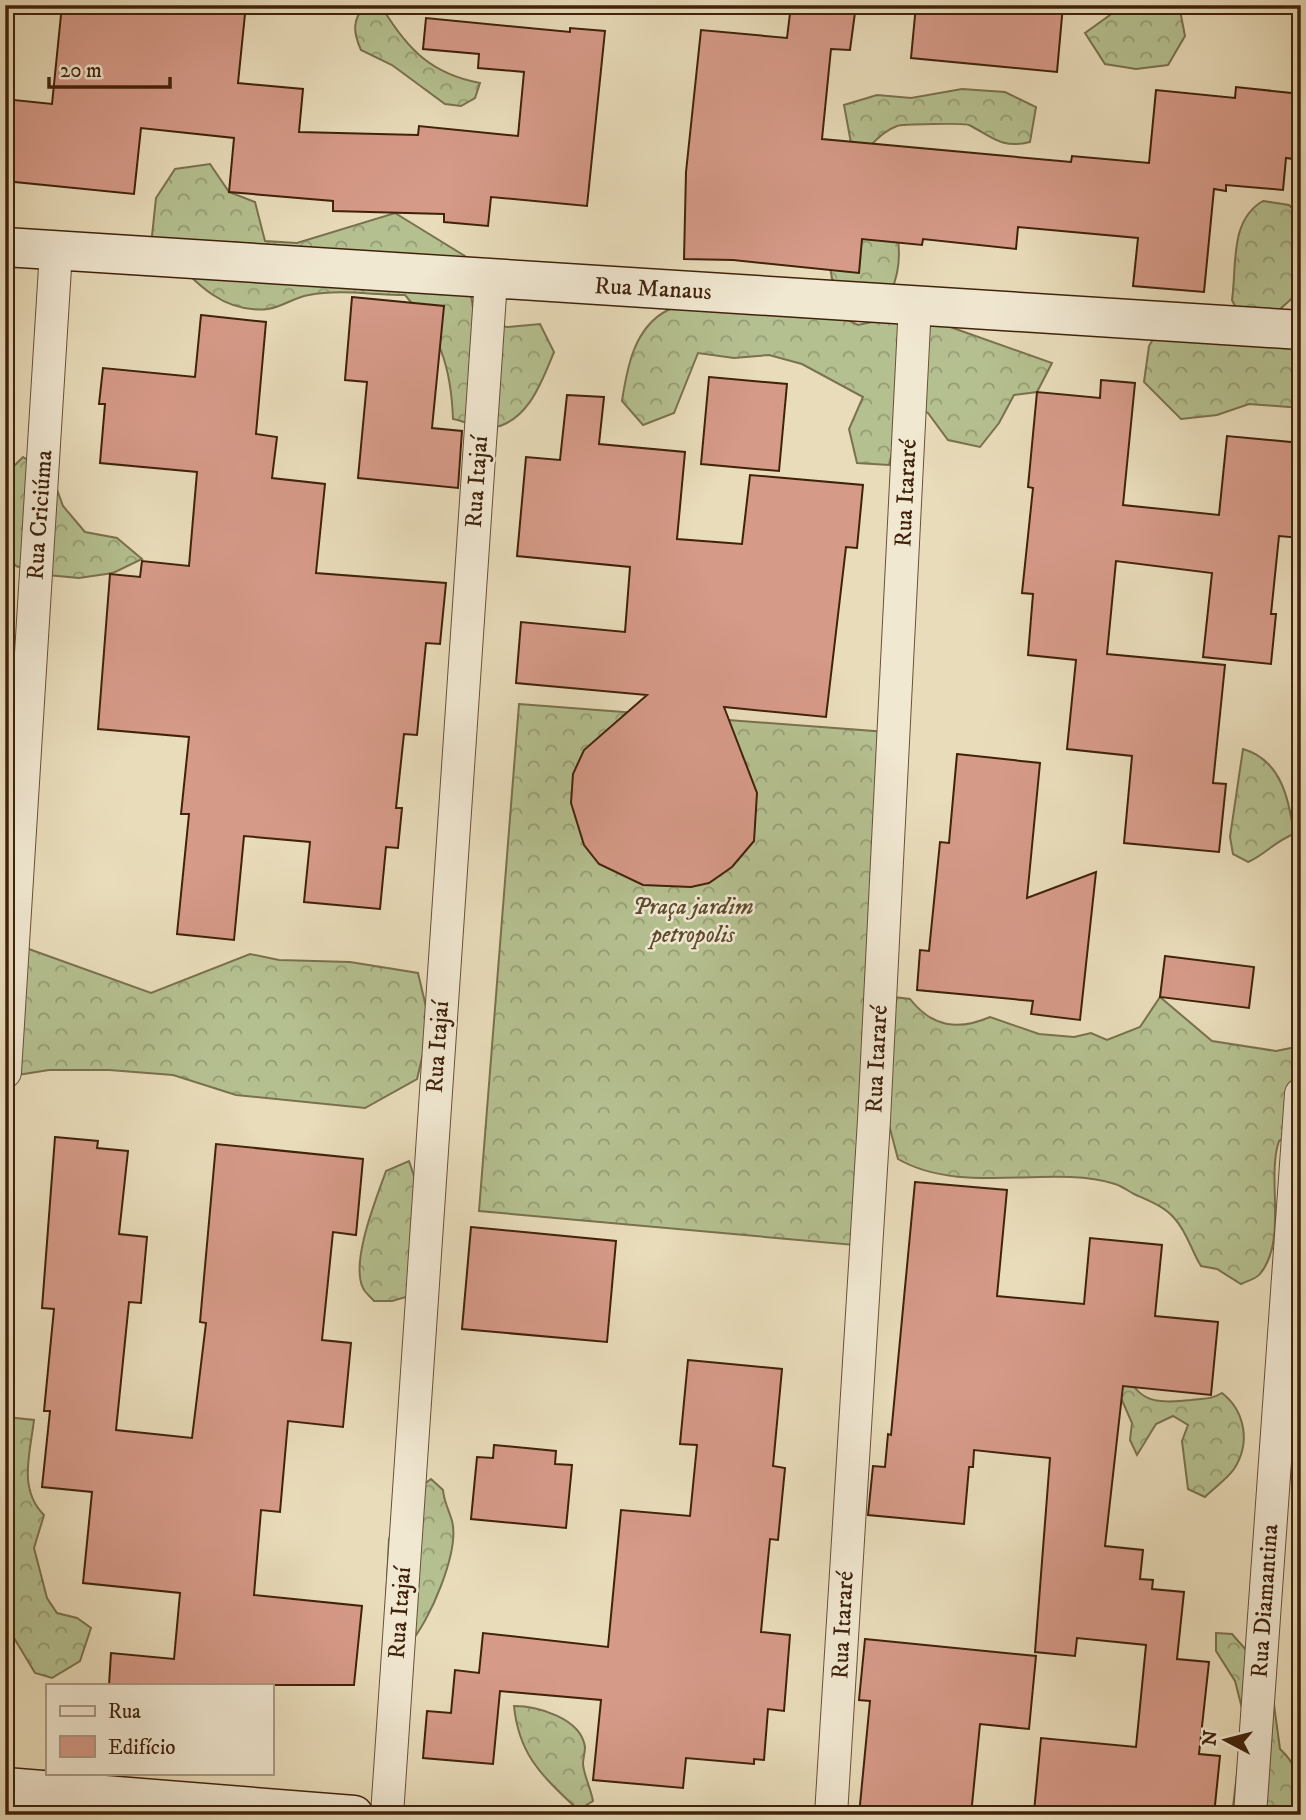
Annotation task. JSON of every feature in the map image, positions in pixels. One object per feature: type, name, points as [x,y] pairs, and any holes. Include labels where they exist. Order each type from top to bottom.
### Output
[{"type":"street","name":"Rua Manaus","points":[[5,247],[491,280],[915,303],[1301,330]]},
{"type":"street","name":"Rua Criciúma","points":[[5,1072],[56,251]]},
{"type":"street","name":"Rua Itajaí","points":[[387,1815],[491,280]]},
{"type":"street","name":"Rua Itararé","points":[[831,1815],[874,1120],[915,303]]},
{"type":"street","name":"Rua Diamantina","points":[[1250,1815],[1301,1094]]},
{"type":"street","points":[[5,1787],[355,1815]]},
{"type":"green space","points":[[365,5],[383,9],[402,37],[423,58],[448,73],[480,83],[475,98],[461,106],[445,104],[392,65],[361,50],[355,27]]},
{"type":"green space","points":[[1124,5],[1179,5],[1185,36],[1168,65],[1136,69],[1105,64],[1085,33]]},
{"type":"green space","points":[[962,89],[1005,92],[1036,107],[1030,142],[1004,143],[965,124],[901,125],[883,134],[871,145],[898,236],[897,273],[891,291],[843,292],[832,279],[829,259],[851,143],[844,105],[877,95],[911,98]]},
{"type":"green space","points":[[210,164],[229,192],[255,202],[265,241],[297,243],[395,213],[465,256],[475,321],[507,327],[540,324],[554,352],[532,399],[515,418],[491,428],[453,419],[450,383],[441,352],[427,323],[405,295],[321,293],[304,296],[273,308],[249,309],[232,305],[203,288],[152,236],[156,198],[175,169]]},
{"type":"green space","points":[[1263,201],[1289,205],[1301,217],[1301,290],[1277,312],[1236,308],[1232,300],[1240,232],[1252,209]]},
{"type":"green space","points":[[701,303],[827,310],[858,325],[923,311],[953,328],[1052,363],[1037,392],[1014,395],[999,423],[980,447],[948,440],[928,413],[898,400],[897,432],[889,465],[857,463],[849,429],[863,397],[802,364],[769,355],[734,358],[698,353],[674,413],[643,425],[622,401],[634,349],[656,317],[668,310]]},
{"type":"green space","points":[[1159,329],[1301,345],[1301,408],[1249,404],[1217,415],[1181,419],[1144,382],[1149,346]]},
{"type":"green space","points":[[23,457],[52,476],[63,506],[85,532],[117,538],[142,559],[113,573],[79,578],[47,575],[16,566],[5,553],[5,475]]},
{"type":"green space","name":"Praça jardim petropolis","points":[[519,704],[900,733],[854,1245],[479,1211]]},
{"type":"green space","points":[[1243,749],[1266,762],[1281,782],[1294,834],[1248,862],[1233,854],[1230,837]]},
{"type":"green space","points":[[26,948],[151,993],[250,954],[279,960],[350,962],[418,973],[430,1024],[417,1079],[365,1108],[236,1095],[173,1075],[109,1070],[49,1070],[5,1077]]},
{"type":"green space","points":[[894,997],[910,999],[927,1016],[946,1024],[967,1024],[990,1017],[1039,1034],[1074,1037],[1091,1033],[1107,1040],[1140,1027],[1160,997],[1212,1041],[1276,1051],[1301,1046],[1301,1129],[1279,1141],[1274,1173],[1273,1244],[1260,1274],[1241,1284],[1217,1269],[1201,1266],[1183,1230],[1171,1214],[1115,1184],[1063,1177],[950,1176],[923,1170],[898,1159],[888,1121]]},
{"type":"green space","points":[[409,1161],[415,1179],[413,1295],[392,1301],[374,1301],[364,1290],[360,1277],[366,1230],[386,1171]]},
{"type":"green space","points":[[1124,1368],[1135,1388],[1150,1399],[1168,1402],[1210,1398],[1222,1393],[1236,1409],[1243,1428],[1243,1449],[1231,1473],[1205,1497],[1188,1489],[1182,1441],[1188,1425],[1173,1416],[1156,1424],[1137,1455],[1130,1440],[1132,1423],[1114,1382]]},
{"type":"green space","points":[[7,1417],[34,1420],[28,1482],[36,1505],[44,1515],[34,1548],[47,1598],[57,1613],[77,1618],[91,1628],[80,1661],[52,1678],[35,1673],[5,1623]]},
{"type":"green space","points":[[431,1479],[443,1490],[452,1521],[451,1550],[434,1604],[409,1644],[386,1601],[389,1539],[395,1522],[416,1490]]},
{"type":"green space","points":[[1216,1633],[1232,1634],[1254,1659],[1269,1668],[1280,1749],[1288,1757],[1295,1772],[1298,1815],[1232,1815],[1244,1716],[1235,1681],[1216,1651]]},
{"type":"green space","points":[[514,1706],[546,1711],[575,1728],[585,1747],[584,1769],[593,1801],[578,1810],[544,1776],[527,1753],[521,1739]]},
{"type":"building","points":[[62,5],[160,5],[245,14],[238,83],[303,89],[299,132],[418,135],[419,126],[518,136],[524,72],[478,68],[479,54],[423,49],[426,18],[570,32],[570,28],[605,31],[587,206],[491,197],[488,226],[444,222],[444,214],[333,211],[333,201],[229,192],[234,138],[141,128],[134,194],[5,181],[5,99],[52,104]]},
{"type":"building","points":[[791,5],[856,5],[850,50],[831,49],[822,139],[1071,162],[1072,156],[1149,163],[1156,90],[1235,98],[1236,87],[1301,94],[1301,160],[1286,158],[1283,190],[1226,185],[1226,191],[1214,189],[1204,292],[1133,286],[1138,238],[1018,227],[1016,249],[923,239],[922,245],[862,239],[859,273],[733,260],[684,259],[686,172],[701,30],[787,38]]},
{"type":"building","points":[[916,5],[1063,5],[1057,72],[911,58]]},
{"type":"building","points":[[352,297],[444,306],[432,428],[462,431],[458,488],[358,478],[367,382],[345,380]]},
{"type":"building","points":[[201,315],[266,322],[256,434],[277,437],[272,478],[325,484],[316,573],[446,583],[440,644],[426,643],[417,735],[404,734],[396,808],[402,808],[398,848],[386,847],[380,909],[304,902],[310,842],[244,836],[234,940],[177,934],[189,814],[181,814],[189,737],[98,729],[110,574],[140,577],[142,561],[189,566],[197,472],[100,463],[105,404],[99,404],[103,368],[195,377]]},
{"type":"building","points":[[709,377],[787,384],[779,471],[701,464]]},
{"type":"building","points":[[1101,380],[1135,383],[1123,505],[1219,515],[1227,436],[1301,443],[1301,538],[1279,536],[1271,614],[1276,614],[1271,664],[1203,657],[1212,573],[1116,561],[1107,654],[1225,665],[1213,783],[1226,784],[1219,852],[1124,843],[1132,756],[1067,749],[1076,660],[1028,655],[1033,594],[1022,593],[1033,488],[1028,487],[1037,392],[1100,398]]},
{"type":"building","points":[[567,395],[604,397],[599,444],[685,452],[677,539],[742,544],[750,475],[863,485],[857,548],[846,547],[826,717],[724,707],[757,793],[754,841],[732,867],[709,883],[691,887],[643,885],[599,864],[584,845],[571,803],[573,774],[584,750],[647,695],[516,683],[521,622],[625,632],[630,567],[517,556],[526,457],[560,460]]},
{"type":"building","points":[[957,754],[1040,763],[1027,898],[1096,872],[1080,1020],[1031,1014],[1033,1001],[917,990],[920,950],[929,951],[940,842],[949,843]]},
{"type":"building","points":[[1165,956],[1254,967],[1249,1008],[1160,997]]},
{"type":"building","points":[[55,1137],[98,1141],[97,1148],[128,1151],[119,1234],[147,1237],[141,1303],[129,1302],[116,1430],[192,1438],[206,1323],[200,1322],[216,1144],[363,1159],[356,1235],[333,1232],[322,1340],[351,1343],[343,1427],[288,1421],[280,1512],[261,1510],[254,1595],[362,1606],[354,1685],[109,1684],[111,1653],[174,1659],[180,1593],[83,1583],[92,1492],[42,1487],[50,1411],[44,1411],[54,1309],[42,1308]]},
{"type":"building","points":[[915,1182],[1007,1190],[997,1296],[1084,1304],[1090,1238],[1162,1245],[1155,1316],[1218,1322],[1211,1395],[1123,1386],[1105,1546],[1143,1550],[1140,1579],[1153,1580],[1152,1589],[1184,1592],[1177,1659],[1209,1662],[1199,1754],[1220,1756],[1214,1815],[1034,1812],[1041,1738],[1136,1747],[1146,1645],[1077,1638],[1075,1656],[1035,1652],[1050,1458],[974,1450],[973,1467],[969,1467],[964,1524],[868,1515],[873,1466],[885,1467],[888,1434],[891,1435]]},
{"type":"building","points":[[471,1227],[616,1241],[607,1342],[462,1329]]},
{"type":"building","points":[[688,1360],[782,1369],[773,1466],[785,1468],[778,1540],[770,1539],[761,1632],[790,1635],[784,1711],[768,1709],[764,1760],[754,1759],[754,1764],[686,1758],[683,1788],[593,1780],[601,1700],[500,1691],[493,1764],[423,1758],[427,1711],[451,1713],[455,1670],[479,1673],[483,1633],[608,1647],[621,1510],[690,1516],[697,1445],[680,1444]]},
{"type":"building","points":[[494,1445],[556,1451],[555,1464],[572,1465],[566,1528],[471,1519],[477,1457],[493,1458]]},
{"type":"building","points":[[865,1639],[1036,1656],[1029,1729],[980,1724],[971,1815],[859,1815],[870,1701],[859,1700]]}]
